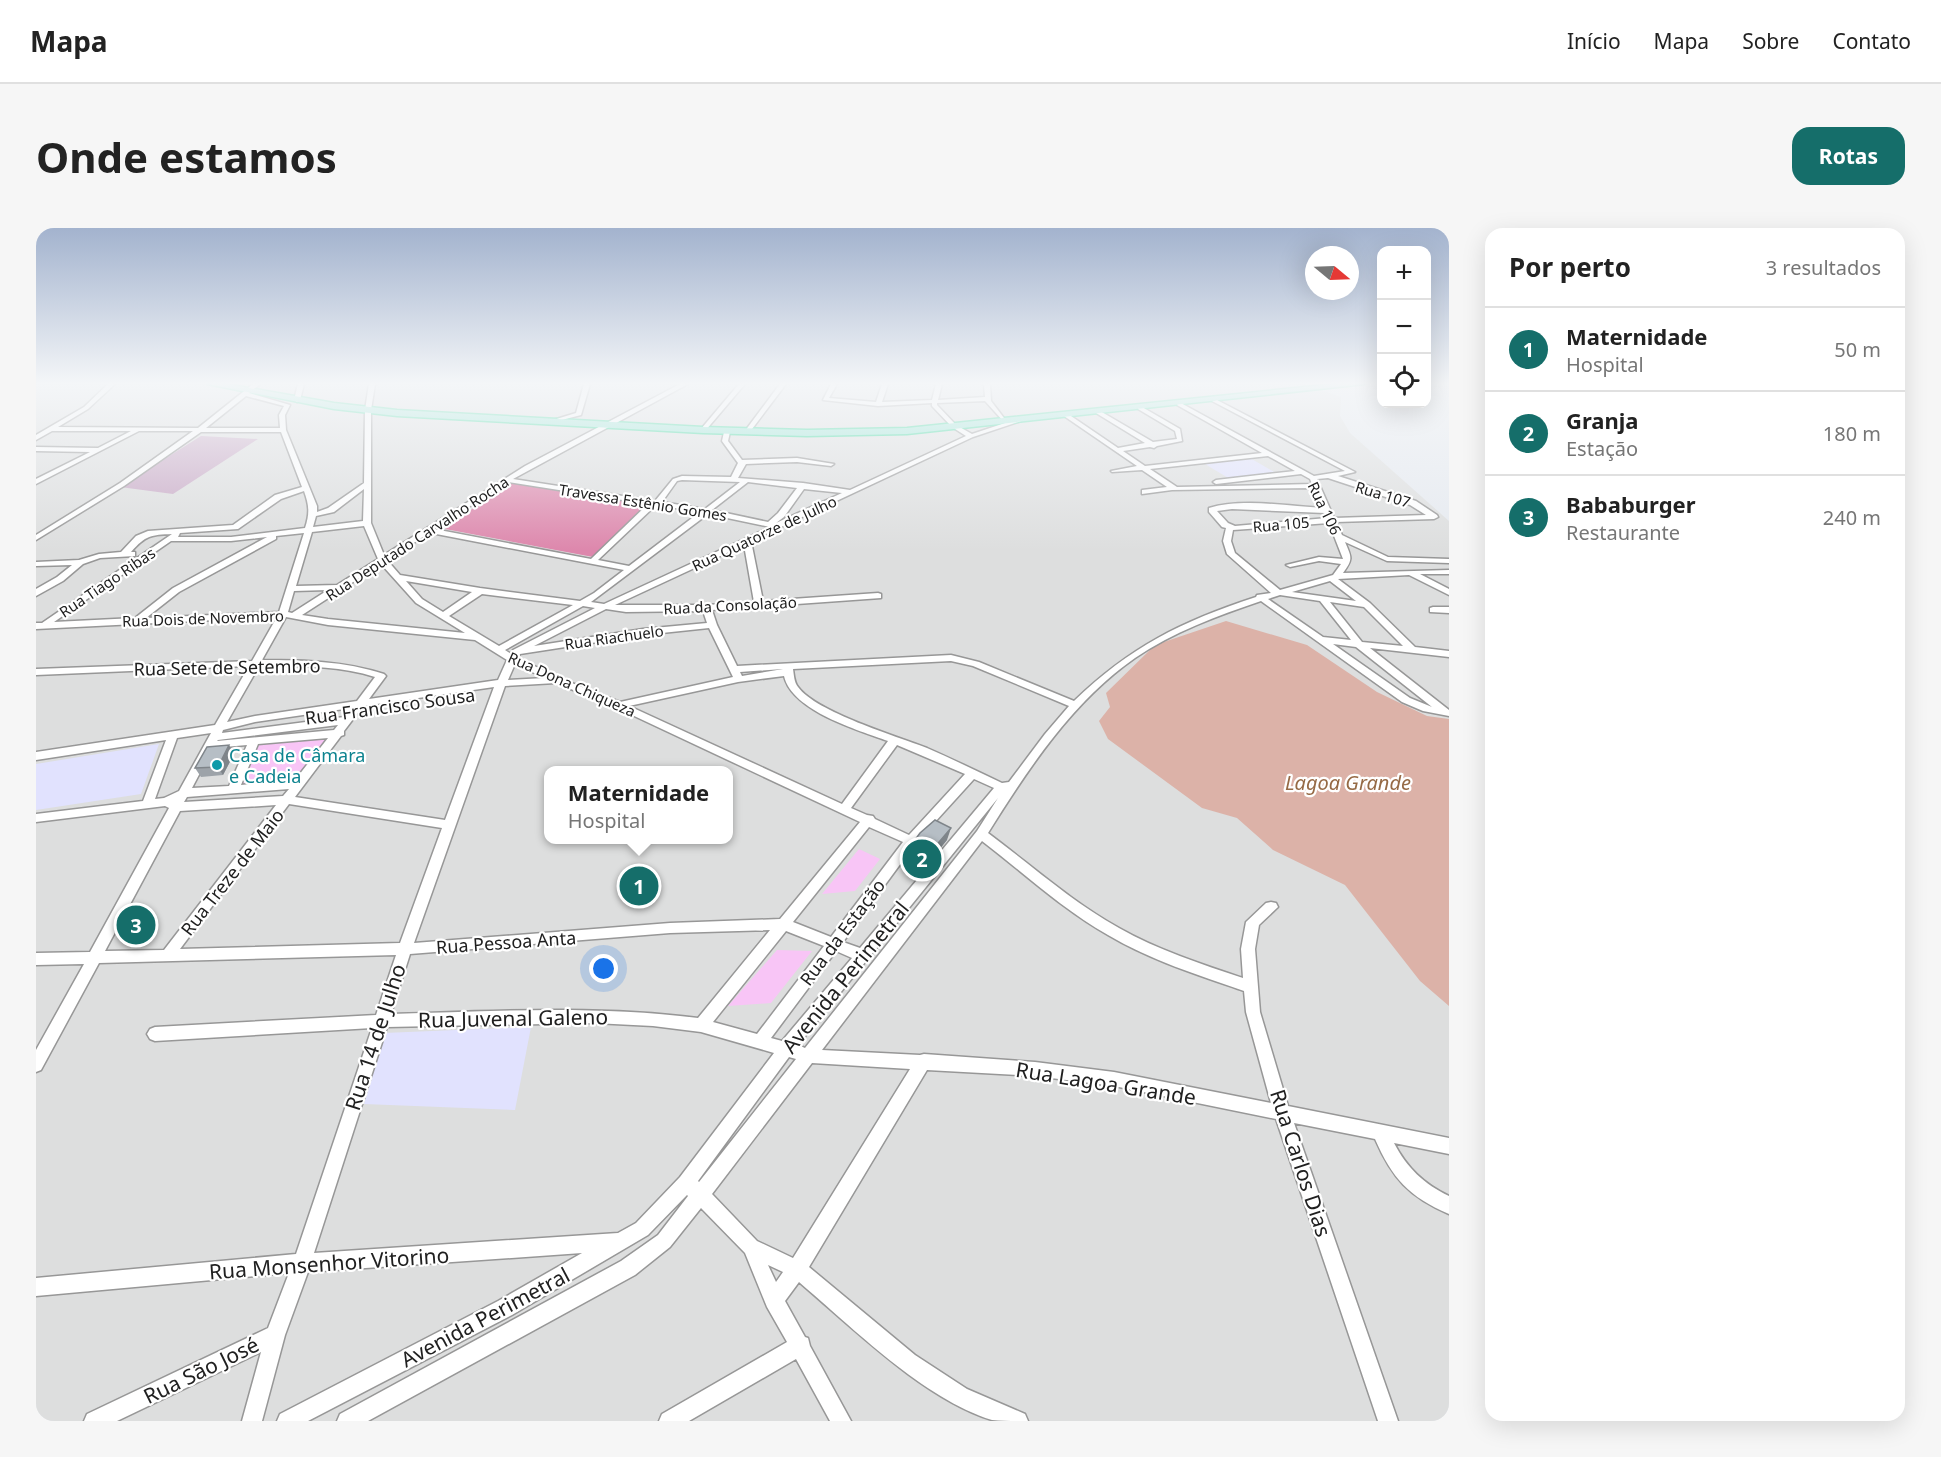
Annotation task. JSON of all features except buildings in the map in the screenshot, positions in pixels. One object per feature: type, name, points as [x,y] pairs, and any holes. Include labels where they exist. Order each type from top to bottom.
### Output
[{"type":"street","points":[[36,482],[120,440]]},
{"type":"street","points":[[36,538],[112,492],[187,440]]},
{"type":"street","points":[[36,1065],[95,957],[172,805],[184,793],[214,734],[256,664],[284,610],[313,515],[313,506],[287,440]]},
{"type":"street","name":"Rua Dona Chiqueza","points":[[368,440],[367,523],[383,561],[419,601],[476,637],[499,650],[514,655],[556,680],[619,705],[845,808],[911,841]]},
{"type":"street","name":"Rua Deputado Carvalho Rocha","points":[[295,615],[431,531],[507,480],[580,440]]},
{"type":"street","points":[[724,440],[741,463]]},
{"type":"street","name":"Rua Quatorze de Julho","points":[[514,655],[535,640],[747,541],[774,525],[963,440]]},
{"type":"street","points":[[1101,440],[1173,489],[1318,486]]},
{"type":"street","points":[[1144,440],[1154,446]]},
{"type":"street","points":[[1116,450],[1177,443],[1180,440]]},
{"type":"street","name":"Rua 106","points":[[1242,440],[1313,478],[1340,537],[1347,562]]},
{"type":"street","name":"Rua 107","points":[[1290,440],[1352,472],[1313,478]]},
{"type":"street","points":[[36,449],[102,450]]},
{"type":"street","points":[[1114,471],[1268,454]]},
{"type":"street","points":[[741,463],[797,460],[831,464]]},
{"type":"street","points":[[734,479],[741,463]]},
{"type":"street","points":[[1145,492],[1302,472]]},
{"type":"street","name":"Rua 107","points":[[1330,476],[1413,503],[1434,517]]},
{"type":"street","points":[[593,561],[656,503],[677,478],[747,480],[851,492]]},
{"type":"street","name":"Travessa Estênio Gomes","points":[[507,480],[706,511],[774,525]]},
{"type":"street","points":[[499,650],[583,604],[747,480]]},
{"type":"street","points":[[313,515],[331,510],[368,483]]},
{"type":"street","points":[[774,525],[803,485]]},
{"type":"street","points":[[124,554],[145,534],[238,526],[278,497],[306,488]]},
{"type":"street","points":[[36,545],[105,503],[112,492]]},
{"type":"street","points":[[1328,511],[1247,507],[1212,509],[1219,519],[1233,528],[1227,541],[1231,554],[1275,592],[1366,605]]},
{"type":"street","name":"Rua 105","points":[[1233,528],[1332,520],[1434,517]]},
{"type":"street","points":[[171,539],[217,540],[367,523]]},
{"type":"street","name":"Rua Tiago Ribas","points":[[36,634],[40,626],[180,531]]},
{"type":"street","points":[[431,531],[632,568]]},
{"type":"street","points":[[139,619],[176,590],[280,534]]},
{"type":"street","points":[[1340,537],[1382,558],[1449,561]]},
{"type":"street","points":[[747,541],[759,603]]},
{"type":"street","points":[[36,564],[80,562],[99,556],[145,555]]},
{"type":"street","points":[[1290,566],[1319,560],[1347,562]]},
{"type":"street","points":[[36,593],[60,579],[80,562]]},
{"type":"street","points":[[1334,578],[1347,562]]},
{"type":"street","points":[[1410,572],[1449,592]]},
{"type":"street","points":[[788,669],[790,683],[795,690],[836,717],[860,729],[895,740],[1006,787],[1076,705],[1147,644],[1204,617],[1275,592],[1334,578],[1410,572],[1449,572]]},
{"type":"street","name":"Rua da Consolação","points":[[397,577],[480,591],[604,607],[707,608],[878,596]]},
{"type":"street","points":[[1334,578],[1366,605],[1412,650]]},
{"type":"street","points":[[291,589],[340,587]]},
{"type":"street","points":[[443,616],[480,591]]},
{"type":"street","points":[[1260,597],[1406,700],[1427,709],[1447,712]]},
{"type":"street","points":[[1322,598],[1359,644],[1447,712]]},
{"type":"street","points":[[707,608],[712,625],[736,674]]},
{"type":"street","points":[[148,610],[284,610]]},
{"type":"street","name":"Rua Dois de Novembro","points":[[40,626],[284,610],[295,615],[328,622],[476,637]]},
{"type":"street","points":[[1433,610],[1449,610]]},
{"type":"street","name":"Rua Riachuelo","points":[[514,655],[643,632],[712,625]]},
{"type":"street","points":[[1321,639],[1449,654]]},
{"type":"street","name":"Rua 14 de Julho","points":[[252,1421],[275,1335],[302,1263],[380,1021],[499,687],[514,655]]},
{"type":"street","points":[[619,705],[736,674],[951,658],[976,664],[1076,705]]},
{"type":"street","name":"Rua Sete de Setembro","points":[[36,672],[311,663],[379,674],[381,679],[355,711]]},
{"type":"street","name":"Rua Francisco Sousa","points":[[36,756],[173,735],[214,734],[426,698],[556,680]]},
{"type":"street","name":"Rua Francisco Sousa","points":[[499,687],[573,687]]},
{"type":"street","name":"Rua Francisco Sousa","points":[[214,734],[253,722],[355,711]]},
{"type":"street","name":"Rua Treze de Maio","points":[[168,955],[355,711]]},
{"type":"street","points":[[214,734],[254,741],[340,733]]},
{"type":"street","points":[[148,802],[173,735]]},
{"type":"street","points":[[845,808],[895,740]]},
{"type":"street","points":[[233,789],[254,741]]},
{"type":"street","name":"Rua da Estação","points":[[761,1040],[911,841],[973,773]]},
{"type":"street","points":[[184,793],[300,784]]},
{"type":"street","name":"Avenida Perimetral","points":[[287,1421],[505,1308],[622,1242],[642,1228],[686,1183],[787,1047],[861,955],[949,863],[981,834],[1006,787]]},
{"type":"street","name":"Avenida Perimetral","points":[[347,1421],[628,1268],[664,1241],[810,1056],[1006,787]]},
{"type":"street","points":[[36,818],[148,802],[172,805],[287,800],[450,825]]},
{"type":"street","points":[[701,1025],[868,819]]},
{"type":"street","points":[[981,834],[1094,920],[1120,936],[1149,951],[1250,987]]},
{"type":"street","name":"Rua Carlos Dias","points":[[1271,907],[1253,922],[1248,949],[1253,1012],[1284,1115],[1388,1421]]},
{"type":"street","name":"Rua Pessoa Anta","points":[[36,959],[405,949],[670,928],[784,924],[861,955]]},
{"type":"street","name":"Rua Juvenal Galeno","points":[[155,1034],[380,1021],[594,1016],[701,1025],[761,1040]]},
{"type":"street","name":"Rua Lagoa Grande","points":[[761,1040],[810,1056],[1035,1069],[1114,1079],[1284,1115],[1449,1146]]},
{"type":"street","points":[[774,1300],[797,1269],[924,1061]]},
{"type":"street","points":[[1382,1134],[1391,1156],[1412,1185],[1449,1205]]},
{"type":"street","points":[[686,1183],[701,1195],[751,1247],[774,1300],[801,1345],[841,1421]]},
{"type":"street","name":"Rua Monsenhor Vitorino","points":[[36,1287],[302,1263],[622,1242]]},
{"type":"street","points":[[751,1247],[797,1269],[908,1362],[960,1396],[1018,1421]]},
{"type":"street","name":"Rua São José","points":[[94,1421],[275,1335]]},
{"type":"street","points":[[669,1421],[801,1345]]},
{"type":"shaded area","points":[[36,440],[1358,440],[1449,521],[1449,1421],[36,1421]]},
{"type":"shaded area","points":[[195,440],[257,440],[173,494],[120,487]]},
{"type":"shaded area","points":[[1250,458],[1276,473],[1230,479],[1205,464]]},
{"type":"shaded area","points":[[509,482],[646,505],[593,557],[445,529]]},
{"type":"shaded area","points":[[328,738],[296,781],[241,785],[259,744]]},
{"type":"shaded area","points":[[159,744],[141,794],[36,810],[36,764]]},
{"type":"shaded area","points":[[859,849],[880,859],[855,891],[822,894]]},
{"type":"shaded area","points":[[777,950],[812,951],[771,1003],[728,1006]]},
{"type":"shaded area","points":[[531,1027],[515,1110],[364,1104],[384,1033]]},
{"type":"water","name":"Lagoa Grande","points":[[1226,621],[1307,645],[1377,692],[1427,716],[1449,719],[1449,1006],[1420,981],[1345,885],[1273,850],[1237,818],[1202,808],[1108,739],[1099,721],[1110,707],[1106,693],[1155,645]]},
{"type":"place","name":"Casa de Câmara e Cadeia","points":[[217,765]]},
{"type":"place","name":"Granja","points":[[922,859]]},
{"type":"place","name":"Maternidade","points":[[639,886]]},
{"type":"place","name":"Bababurger","points":[[136,925]]}]
